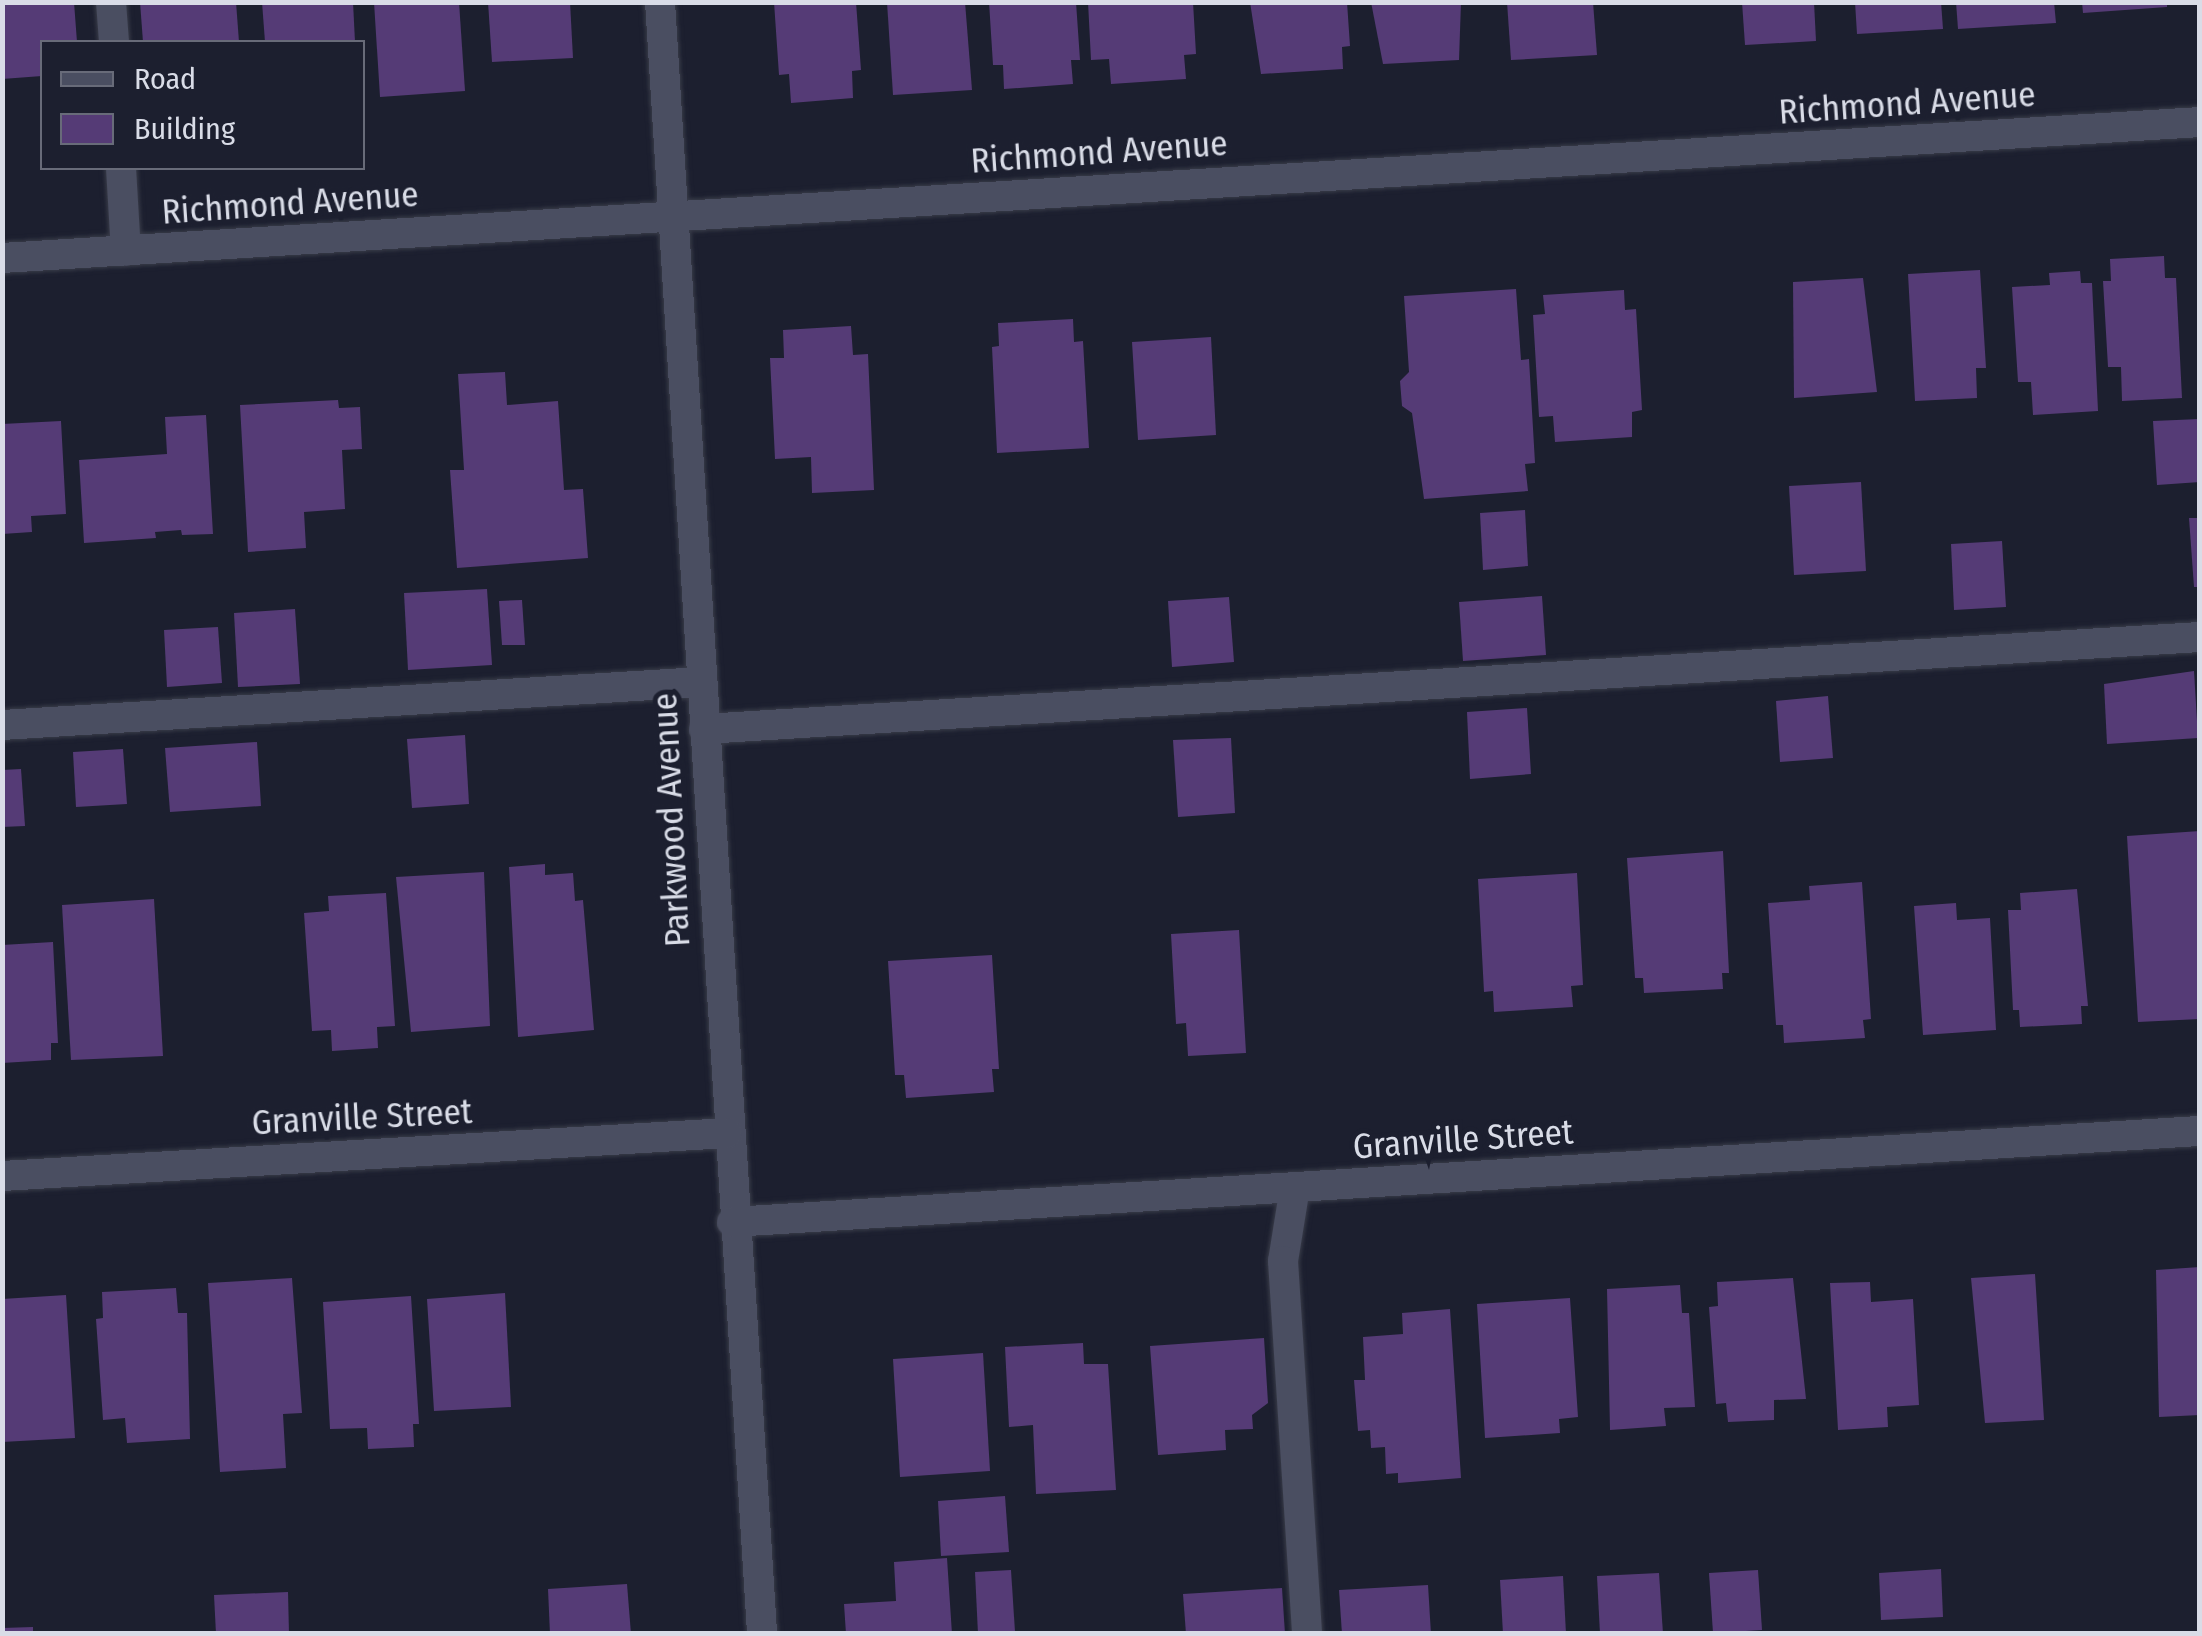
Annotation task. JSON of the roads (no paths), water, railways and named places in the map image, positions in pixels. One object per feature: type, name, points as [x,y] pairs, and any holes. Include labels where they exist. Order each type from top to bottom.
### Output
[{"type":"street","points":[[111,2],[114,40]]},
{"type":"street","name":"Parkwood Avenue","points":[[660,2],[676,216],[726,1133],[762,1634]]},
{"type":"street","name":"Richmond Avenue","points":[[2,258],[2200,122]]},
{"type":"street","points":[[121,170],[126,250]]},
{"type":"street","points":[[704,728],[2200,637]]},
{"type":"street","points":[[2,726],[701,682]]},
{"type":"street","name":"Granville Street","points":[[732,1222],[2200,1131]]},
{"type":"street","name":"Granville Street","points":[[2,1176],[726,1133]]},
{"type":"street","points":[[1294,1187],[1283,1261],[1306,1634]]}]
